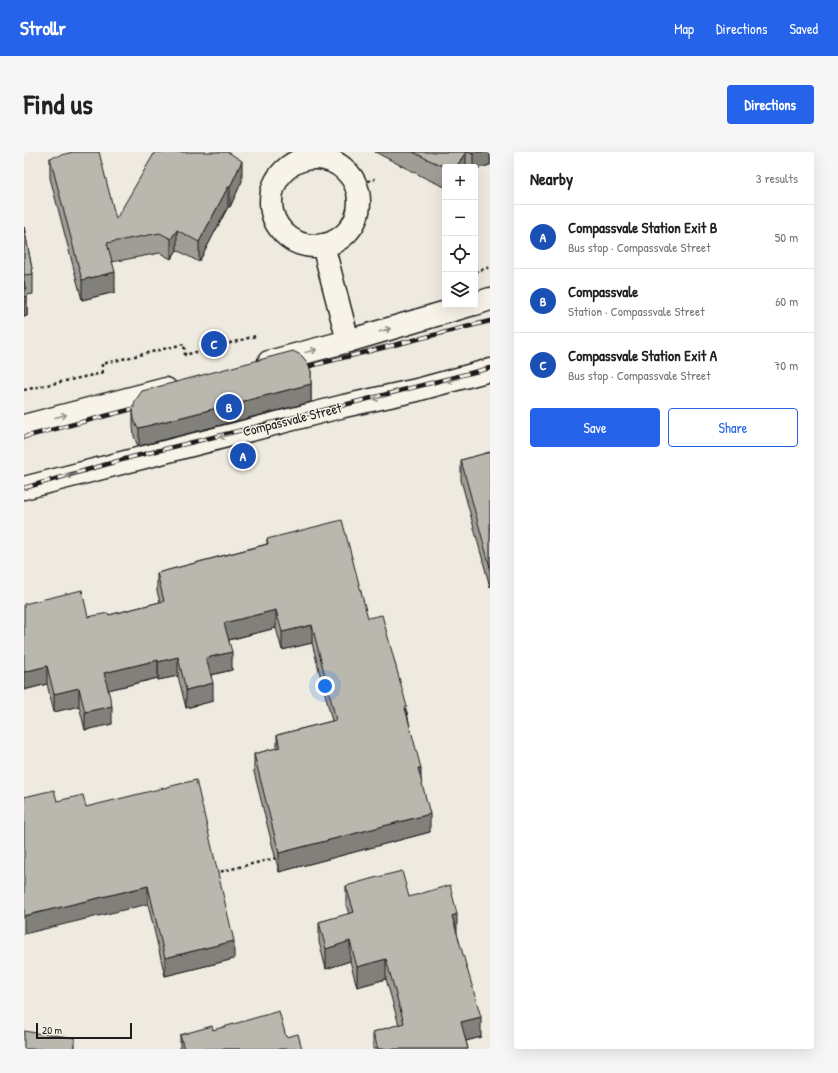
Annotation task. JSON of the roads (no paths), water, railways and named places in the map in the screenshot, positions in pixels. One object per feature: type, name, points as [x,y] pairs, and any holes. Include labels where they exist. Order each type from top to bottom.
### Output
[{"type":"street","points":[[303,156],[334,162],[366,182],[359,200],[357,215],[350,229],[338,240],[323,245],[306,245],[290,239],[279,227],[272,212],[271,195],[277,179],[288,167],[303,156]]},
{"type":"street","points":[[323,245],[348,341]]},
{"type":"street","points":[[478,303],[490,299]]},
{"type":"street","points":[[249,367],[348,341],[460,308]]},
{"type":"street","name":"Compassvale Street","points":[[24,488],[344,406],[417,390],[490,370]]},
{"type":"street","points":[[24,426],[188,383]]},
{"type":"railway","points":[[298,369],[490,321]]},
{"type":"railway","points":[[24,488],[132,457],[490,368]]},
{"type":"railway","points":[[24,437],[144,406]]},
{"type":"place","name":"Compassvale Station Exit A","points":[[214,344]]},
{"type":"place","name":"Compassvale","points":[[229,407]]},
{"type":"place","name":"Compassvale Station Exit B","points":[[243,456]]}]
